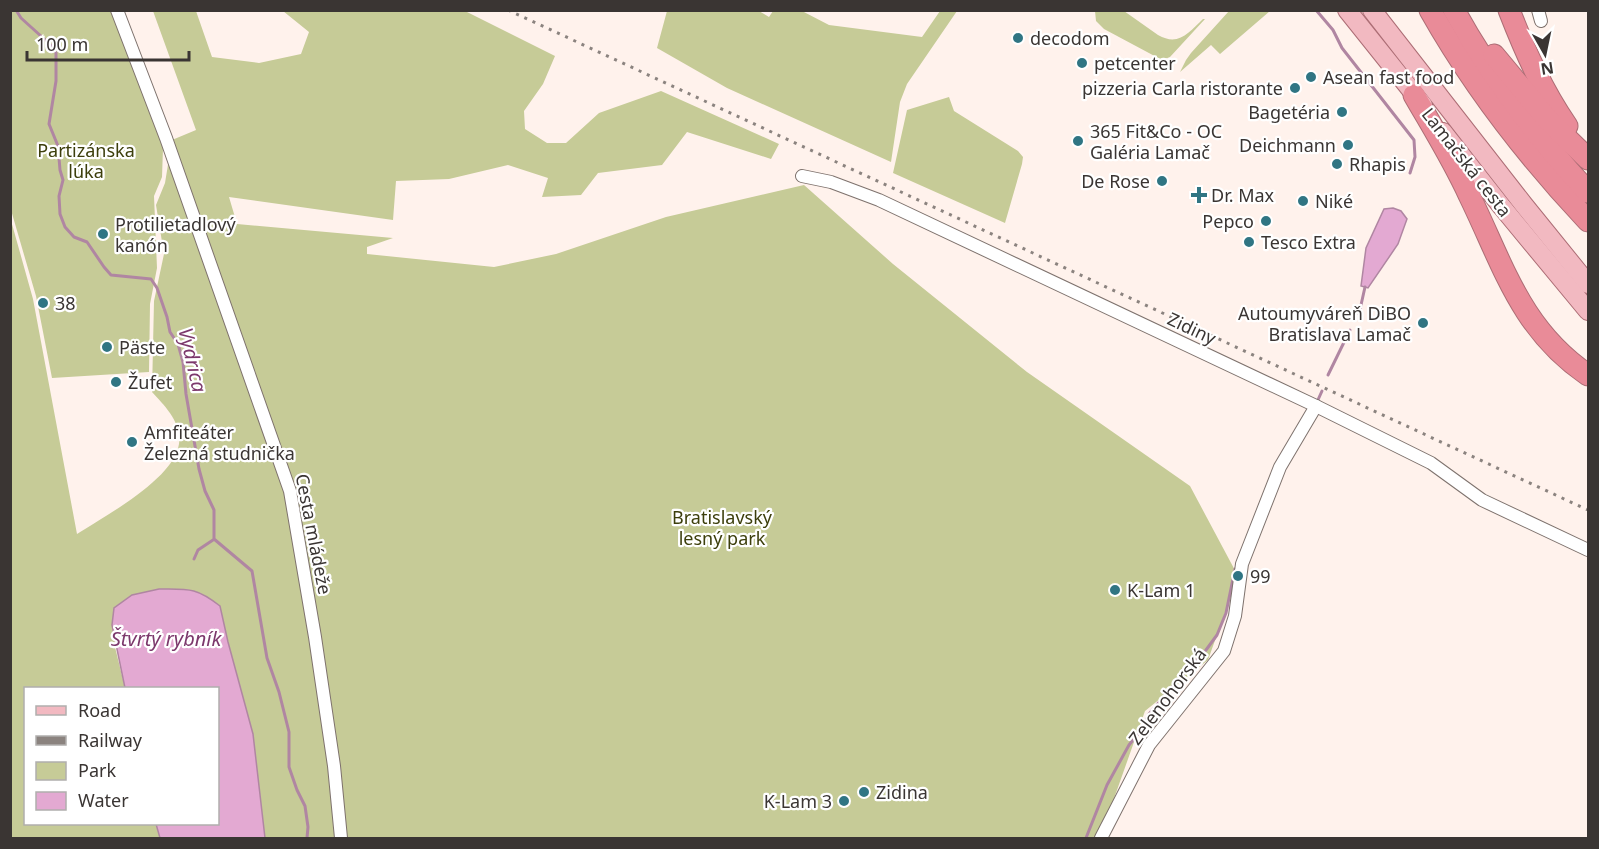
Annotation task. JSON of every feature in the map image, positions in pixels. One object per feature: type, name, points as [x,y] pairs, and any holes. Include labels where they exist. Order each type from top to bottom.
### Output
[{"type":"highway","points":[[1430,10],[1479,90],[1553,183],[1588,221]]},
{"type":"highway","points":[[1454,10],[1495,78],[1531,128],[1588,192]]},
{"type":"highway","points":[[1509,10],[1523,47],[1541,84],[1588,157]]},
{"type":"highway","points":[[1464,30],[1493,53],[1549,121],[1588,157]]},
{"type":"highway","points":[[1414,94],[1469,195],[1519,302],[1533,323],[1557,350],[1588,375]]},
{"type":"main road","name":"Lamačská cesta","points":[[1347,10],[1502,207],[1588,311]]},
{"type":"main road","name":"Lamačská cesta","points":[[1372,10],[1588,284]]},
{"type":"street","name":"Cesta mládeže","points":[[117,10],[168,146],[290,491],[315,637],[341,838]]},
{"type":"street","name":"Zidiny","points":[[802,176],[831,182],[879,200],[1316,406],[1431,463],[1482,500],[1588,550]]},
{"type":"street","name":"Zelenohorská","points":[[1101,838],[1149,745],[1224,651],[1235,616],[1242,564],[1280,467],[1316,406]]},
{"type":"green space","name":"Partizánska lúka","points":[[10,11],[112,11],[163,148],[162,177],[154,196],[157,268],[150,304],[149,372],[52,378],[36,296],[11,210]]},
{"type":"green space","name":"Bratislavský lesný park","points":[[153,11],[196,11],[212,57],[259,63],[301,54],[309,32],[283,11],[465,11],[555,56],[543,84],[524,111],[525,129],[547,143],[566,143],[599,113],[661,91],[779,144],[771,159],[687,132],[662,165],[598,173],[581,195],[542,197],[548,178],[508,165],[449,179],[396,181],[393,220],[229,197],[237,224],[393,238],[367,247],[367,254],[494,267],[556,254],[666,217],[804,185],[893,264],[1027,372],[1190,486],[1238,576],[1208,660],[1145,711],[1100,838],[265,838],[260,799],[220,606],[114,643],[125,687],[24,687],[24,825],[156,825],[160,838],[11,838],[10,217],[33,299],[77,534],[120,507],[152,483],[174,457],[179,444],[175,422],[152,392],[154,301],[164,254],[156,205],[165,183],[172,140],[196,130]]},
{"type":"green space","points":[[667,11],[759,11],[769,17],[773,11],[802,11],[829,25],[922,37],[940,11],[957,11],[907,84],[900,102],[891,162],[727,88],[657,48]]},
{"type":"green space","points":[[1095,11],[1124,11],[1158,35],[1172,39],[1178,39],[1188,33],[1205,19],[1170,57],[1162,60],[1104,29],[1096,21]]},
{"type":"green space","points":[[1229,11],[1270,11],[1220,54],[1211,45],[1180,72],[1191,53]]},
{"type":"green space","points":[[949,97],[954,111],[1018,151],[1023,157],[1005,223],[893,173],[907,110]]},
{"type":"water","points":[[1393,208],[1401,211],[1407,219],[1398,244],[1368,288],[1361,286],[1366,248],[1384,209]]},
{"type":"water","name":"Štvrtý rybník","points":[[159,589],[191,590],[204,595],[220,606],[253,734],[265,838],[160,838],[156,825],[219,825],[219,687],[125,687],[112,625],[114,608],[132,595]]},
{"type":"waterway","name":"Vydrica","points":[[16,10],[21,18],[52,46],[56,53],[56,81],[49,124],[58,146],[63,180],[59,196],[60,214],[65,227],[74,237],[87,242],[111,275],[151,279],[157,288],[170,332],[178,344],[183,362],[199,469],[205,491],[214,510],[214,539],[252,571],[267,658],[279,692],[289,732],[289,767],[305,806],[307,838]]},
{"type":"waterway","points":[[1316,10],[1333,30],[1342,48],[1414,140],[1415,157],[1410,173]]},
{"type":"waterway","points":[[1359,314],[1365,287]]},
{"type":"waterway","points":[[1328,375],[1350,330]]},
{"type":"waterway","points":[[1317,402],[1322,391]]},
{"type":"waterway","points":[[194,559],[198,550],[213,540]]},
{"type":"waterway","points":[[1086,838],[1107,785],[1149,714],[1217,635],[1226,613],[1235,569]]},
{"type":"railway","points":[[508,10],[1588,510]]},
{"type":"place","name":"decodom","points":[[1018,38]]},
{"type":"place","name":"petcenter","points":[[1082,63]]},
{"type":"place","name":"Asean fast food","points":[[1311,77]]},
{"type":"place","name":"pizzeria Carla ristorante","points":[[1295,88]]},
{"type":"place","name":"Bagetéria","points":[[1342,112]]},
{"type":"place","name":"365 Fit&Co - OC Galéria Lamač","points":[[1078,141]]},
{"type":"place","name":"Deichmann","points":[[1348,145]]},
{"type":"place","name":"Rhapis","points":[[1337,164]]},
{"type":"place","name":"De Rose","points":[[1162,181]]},
{"type":"place","name":"Dr. Max","points":[[1199,195]]},
{"type":"place","name":"Niké","points":[[1303,201]]},
{"type":"place","name":"Pepco","points":[[1266,221]]},
{"type":"place","name":"Protilietadlový kanón","points":[[103,234]]},
{"type":"place","name":"Tesco Extra","points":[[1249,242]]},
{"type":"place","name":"38","points":[[43,303]]},
{"type":"place","name":"Autoumyváreň DiBO Bratislava Lamač","points":[[1423,323]]},
{"type":"place","name":"Päste","points":[[107,347]]},
{"type":"place","name":"Žufet","points":[[116,382]]},
{"type":"place","name":"Amfiteáter Železná studnička","points":[[132,442]]},
{"type":"place","name":"99","points":[[1238,576]]},
{"type":"place","name":"K-Lam 1","points":[[1115,590]]},
{"type":"place","name":"Zidina","points":[[864,792]]},
{"type":"place","name":"K-Lam 3","points":[[844,801]]}]
